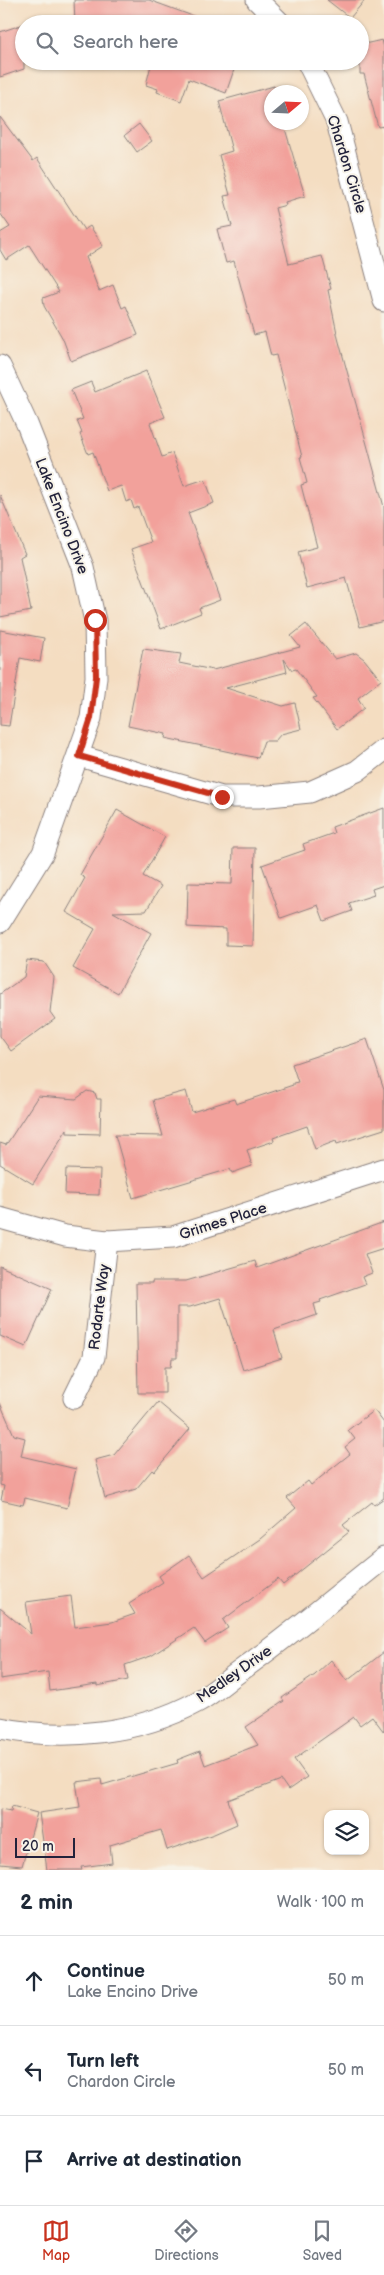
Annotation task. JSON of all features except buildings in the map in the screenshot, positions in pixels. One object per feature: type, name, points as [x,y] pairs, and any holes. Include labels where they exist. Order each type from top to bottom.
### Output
[{"type":"street","points":[[257,0],[272,15]]},
{"type":"street","name":"Chardon Circle","points":[[311,70],[337,122],[384,301]]},
{"type":"street","name":"Lake Encino Drive","points":[[0,366],[27,424],[83,567],[95,620],[96,677],[91,718],[43,853],[0,922]]},
{"type":"street","points":[[79,756],[222,797],[259,797],[310,792],[357,772],[384,750]]},
{"type":"street","name":"Grimes Place","points":[[0,1218],[65,1236],[107,1241],[173,1237],[384,1169]]},
{"type":"street","name":"Rodarte Way","points":[[74,1398],[94,1356],[107,1241]]},
{"type":"street","name":"Medley Drive","points":[[0,1728],[47,1735],[104,1731],[146,1723],[197,1702],[269,1650],[384,1558]]},
{"type":"route","points":[[95,620],[96,677],[91,718],[79,756],[222,797]]}]
